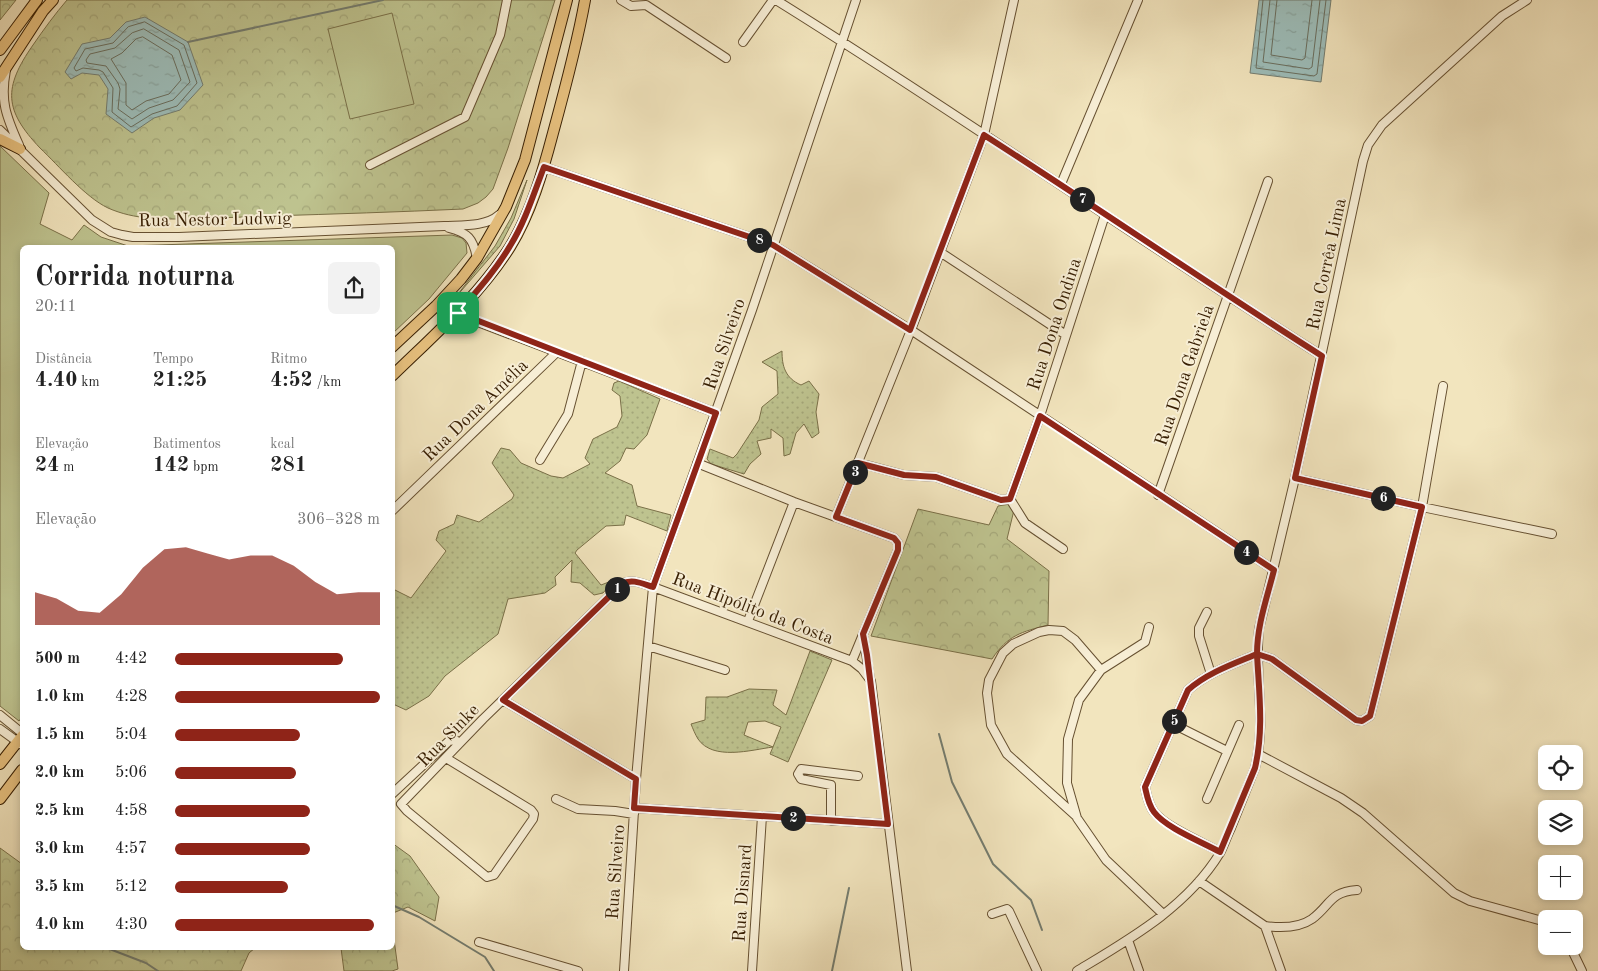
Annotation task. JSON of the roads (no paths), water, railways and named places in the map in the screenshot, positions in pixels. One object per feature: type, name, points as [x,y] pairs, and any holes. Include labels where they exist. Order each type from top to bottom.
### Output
[{"type":"main road","points":[[2,48],[37,0]]},
{"type":"main road","points":[[0,77],[52,0]]},
{"type":"main road","points":[[395,345],[436,306],[477,258],[506,207],[525,160],[567,0]]},
{"type":"main road","points":[[395,373],[458,313],[511,246],[532,200],[544,167],[577,42],[586,0]]},
{"type":"main road","points":[[0,139],[20,149]]},
{"type":"main road","points":[[0,764],[20,740]]},
{"type":"main road","points":[[0,799],[20,773]]},
{"type":"street","points":[[370,165],[465,117],[500,35],[507,0]]},
{"type":"street","points":[[621,0],[631,6],[646,5],[726,58]]},
{"type":"street","points":[[743,42],[774,0],[842,41],[1322,356]]},
{"type":"street","name":"Rua Silveiro","points":[[624,971],[636,779],[653,587],[752,310],[856,0]]},
{"type":"street","points":[[836,517],[984,135],[1014,0]]},
{"type":"street","points":[[1061,184],[1138,0]]},
{"type":"street","name":"Rua Corrêa Lima","points":[[1077,971],[1128,940],[1163,914],[1199,881],[1220,852],[1255,768],[1261,721],[1257,654],[1259,629],[1295,478],[1368,145],[1382,125],[1502,16],[1524,1]]},
{"type":"street","name":"Rua Nestor Ludwig","points":[[7,65],[3,87],[4,104],[20,149]]},
{"type":"street","name":"Rua Nestor Ludwig","points":[[0,130],[92,220],[111,232],[133,237],[179,237],[444,226],[492,221],[506,207]]},
{"type":"street","points":[[544,167],[773,245],[910,330],[1274,570]]},
{"type":"street","name":"Rua Dona Gabriela","points":[[1158,495],[1268,181]]},
{"type":"street","name":"Rua Dona Ondina","points":[[1010,499],[1040,416],[1105,215]]},
{"type":"street","name":"Rua Nestor Ludwig","points":[[444,226],[464,232],[472,240],[477,258]]},
{"type":"street","points":[[940,252],[1066,335]]},
{"type":"street","points":[[436,306],[716,413]]},
{"type":"street","name":"Rua Dona Amélia","points":[[395,508],[557,352]]},
{"type":"street","points":[[540,460],[568,414],[582,361]]},
{"type":"street","points":[[1220,852],[1164,822],[1154,812],[1148,801],[1145,787],[1188,690],[1211,674],[1257,654],[1272,659],[1356,720],[1362,721],[1370,716],[1422,507],[1443,386]]},
{"type":"street","points":[[697,463],[794,502],[894,538],[898,543],[898,550],[852,662]]},
{"type":"street","points":[[858,463],[904,475],[936,477],[1001,500],[1010,499],[1025,523],[1062,549]]},
{"type":"street","points":[[1295,478],[1552,534]]},
{"type":"street","points":[[748,621],[794,502]]},
{"type":"street","name":"Rua Sinke","points":[[446,758],[531,810],[534,814],[533,820],[491,877],[487,877],[407,811],[402,804],[460,743],[503,700],[622,584],[627,581],[633,581],[653,587]]},
{"type":"street","name":"Rua Hipólito da Costa","points":[[653,587],[748,621],[852,662],[862,669],[870,681]]},
{"type":"street","points":[[1207,612],[1198,628],[1211,674]]},
{"type":"street","points":[[1077,818],[1067,783],[1068,739],[1079,700],[1101,670],[1145,642],[1149,628]]},
{"type":"street","points":[[1101,670],[1076,640],[1063,632],[1049,630],[1039,632],[1013,644],[1003,653],[989,680],[987,693],[991,725],[1007,754],[1077,818],[1106,860],[1163,914]]},
{"type":"street","points":[[863,634],[907,971]]},
{"type":"street","points":[[648,646],[725,670]]},
{"type":"street","points":[[503,700],[636,779]]},
{"type":"street","points":[[0,715],[20,738]]},
{"type":"street","points":[[1173,724],[1228,751]]},
{"type":"street","points":[[1207,799],[1239,725]]},
{"type":"street","points":[[0,729],[20,739]]},
{"type":"street","points":[[395,791],[449,741],[455,740],[460,743]]},
{"type":"street","points":[[1258,754],[1341,798],[1359,811],[1454,893],[1470,901],[1538,920]]},
{"type":"street","points":[[831,820],[831,785],[801,778],[798,774],[801,769],[858,776]]},
{"type":"street","points":[[556,799],[578,809],[762,816],[888,824]]},
{"type":"street","name":"Rua Disnard","points":[[752,971],[762,816]]},
{"type":"street","points":[[1199,881],[1265,926],[1277,928],[1296,926],[1309,921],[1336,896],[1344,891],[1357,890]]},
{"type":"street","points":[[992,914],[1007,909],[1009,911],[1037,971]]},
{"type":"street","points":[[1265,926],[1281,971]]},
{"type":"street","points":[[1128,940],[1140,971]]},
{"type":"street","points":[[479,942],[578,971]]},
{"type":"street","points":[[1574,955],[1582,971]]},
{"type":"water","points":[[1259,0],[1331,0],[1321,82],[1250,73]]},
{"type":"water","points":[[145,17],[188,42],[203,85],[180,110],[154,118],[132,133],[106,114],[108,89],[99,75],[82,73],[71,79],[65,72],[82,44],[110,38],[126,22]]},
{"type":"waterway","points":[[188,42],[383,0]]},
{"type":"waterway","points":[[939,734],[952,782],[993,864],[1031,900],[1042,930]]},
{"type":"waterway","points":[[832,971],[849,888]]},
{"type":"waterway","points":[[395,906],[419,917],[485,957],[494,971]]},
{"type":"waterway","points":[[112,950],[146,963],[158,971]]}]
